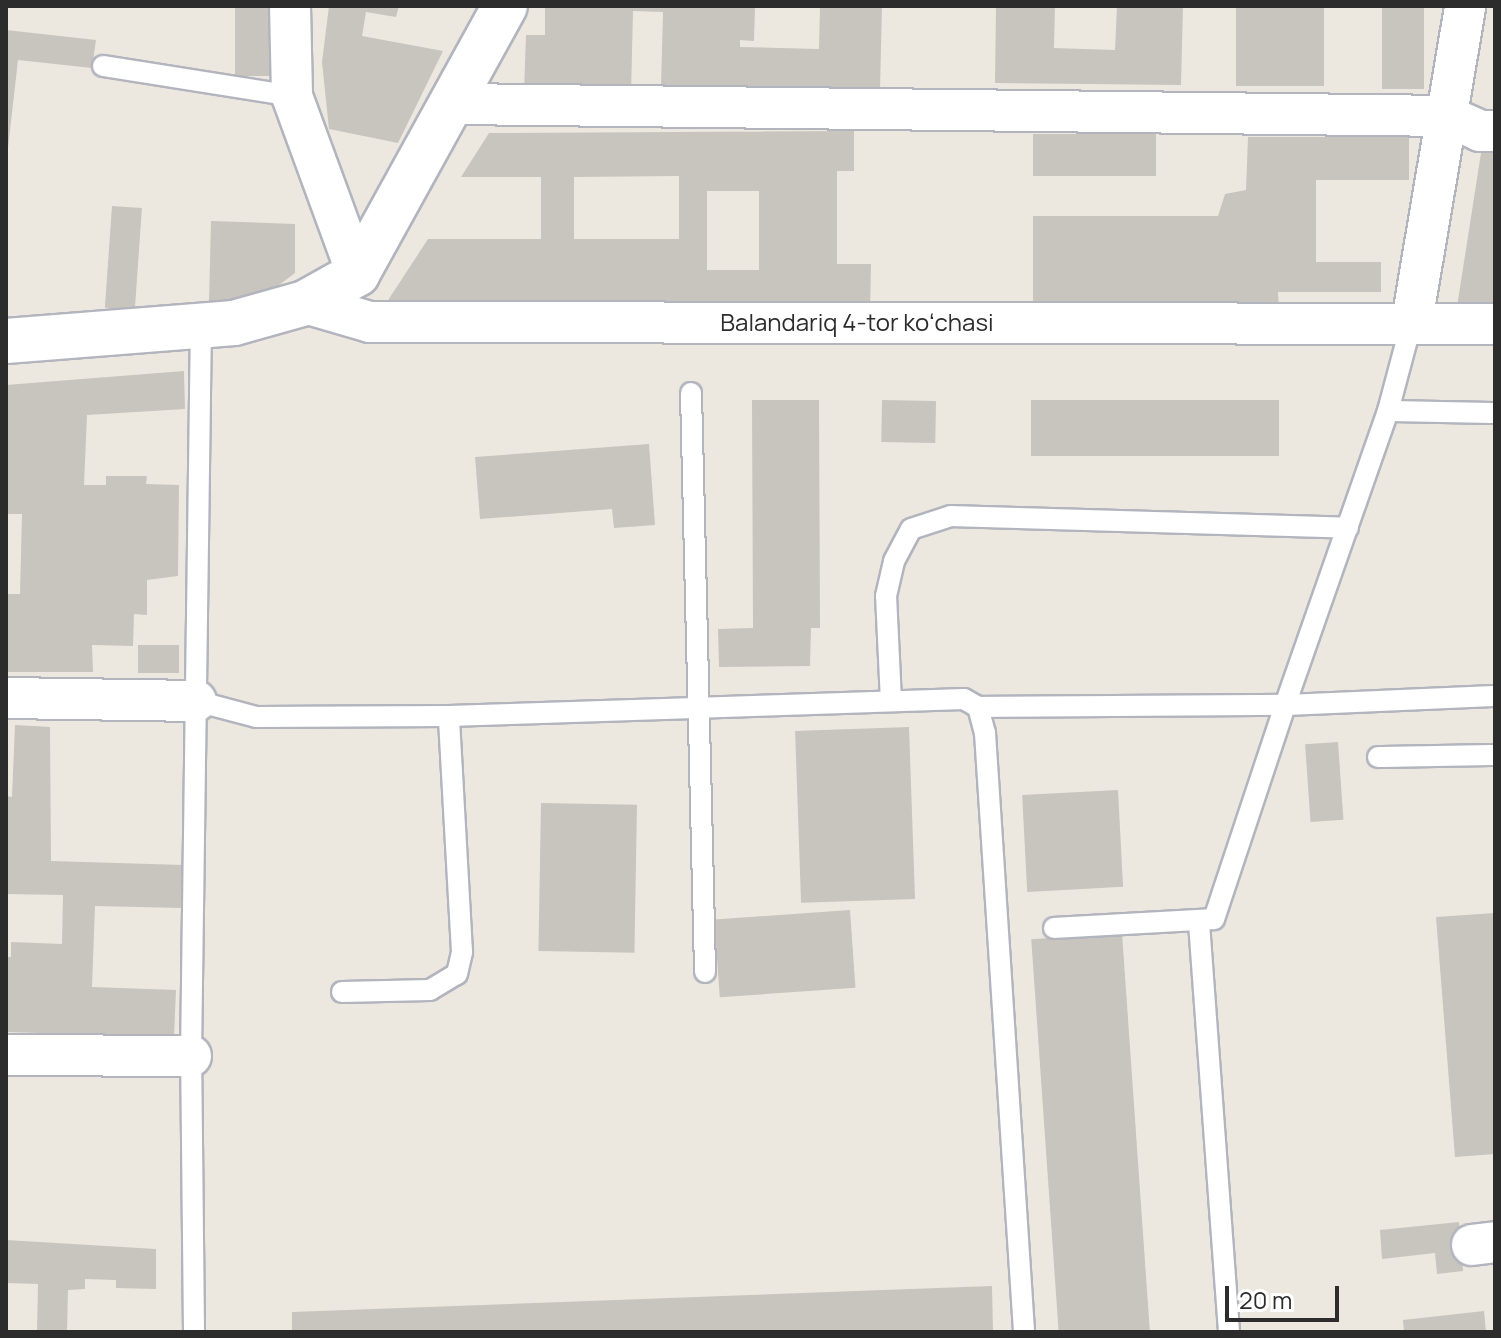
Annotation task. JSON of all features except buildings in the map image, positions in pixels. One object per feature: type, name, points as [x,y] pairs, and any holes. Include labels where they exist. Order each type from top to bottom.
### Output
[{"type":"street","points":[[290,6],[292,96],[357,274]]},
{"type":"street","points":[[6,341],[234,323],[305,303],[357,274],[455,104],[505,6]]},
{"type":"street","points":[[1412,321],[1465,6]]},
{"type":"street","points":[[455,104],[1447,116],[1480,131],[1495,131]]},
{"type":"street","name":"Balandariq 4-tor koʻchasi","points":[[305,303],[370,322],[1412,321],[1495,324]]},
{"type":"street","points":[[6,698],[196,701]]},
{"type":"street","points":[[6,1055],[191,1056]]},
{"type":"lane","points":[[103,66],[292,96]]},
{"type":"lane","points":[[1054,928],[1199,923],[1214,919],[1222,905],[1285,705],[1388,411],[1412,321]]},
{"type":"lane","points":[[194,1332],[191,1056],[201,326]]},
{"type":"lane","points":[[691,393],[705,972]]},
{"type":"lane","points":[[1388,411],[1495,413]]},
{"type":"lane","points":[[891,701],[886,596],[894,561],[911,529],[951,516],[1348,528]]},
{"type":"lane","points":[[196,701],[256,717],[449,716],[964,699],[978,707],[1285,705],[1495,696]]},
{"type":"lane","points":[[978,707],[985,733],[1024,1332]]},
{"type":"lane","points":[[342,992],[430,990],[457,974],[462,952],[449,716]]},
{"type":"lane","points":[[1378,757],[1495,755]]},
{"type":"lane","points":[[1199,923],[1229,1332]]}]
